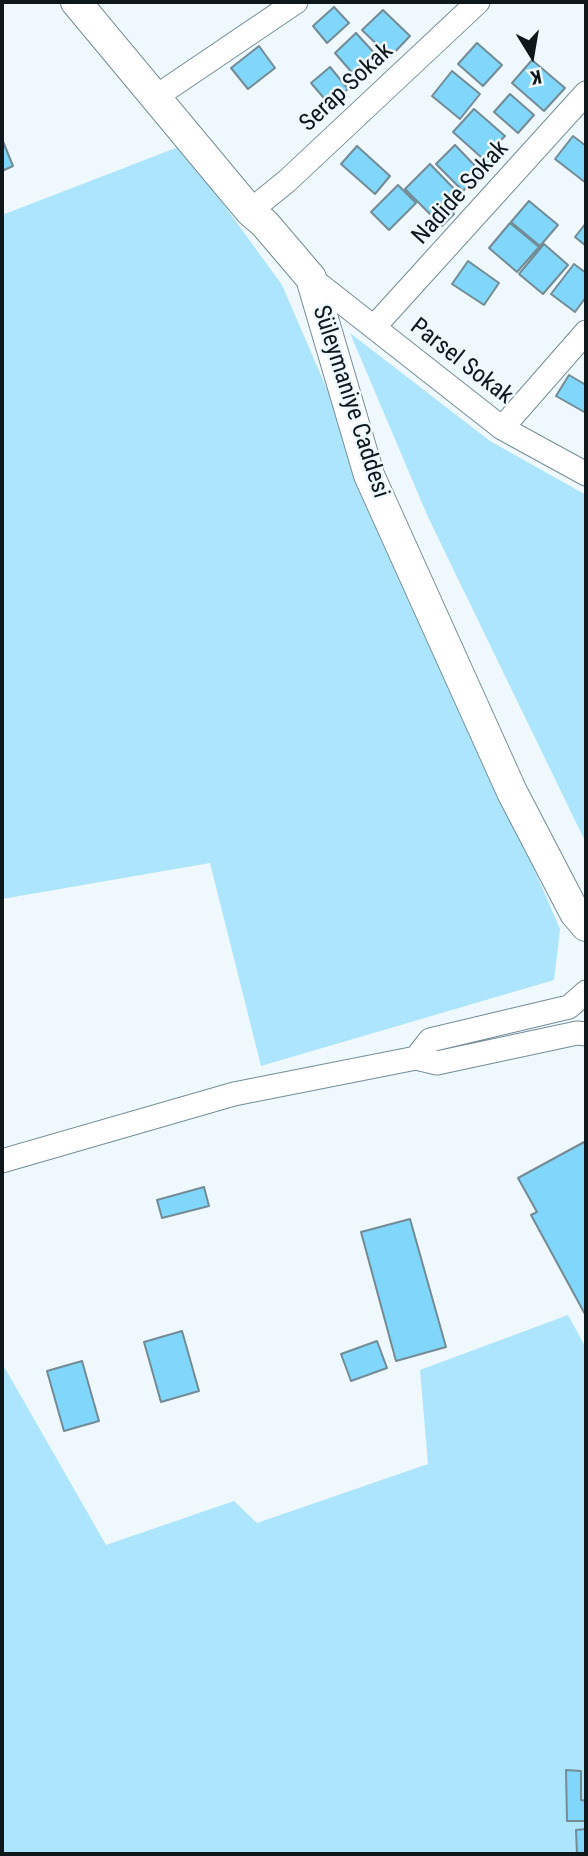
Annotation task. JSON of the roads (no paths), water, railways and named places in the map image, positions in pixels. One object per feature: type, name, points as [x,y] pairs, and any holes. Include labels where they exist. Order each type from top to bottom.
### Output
[{"type":"street","name":"Süleymaniye Caddesi","points":[[76,2],[250,211],[265,224],[311,278],[369,475],[512,792],[575,913],[586,926]]},
{"type":"street","points":[[154,98],[296,2]]},
{"type":"street","name":"Serap Sokak","points":[[250,211],[287,180],[478,2]]},
{"type":"street","name":"Nadide Sokak","points":[[374,327],[586,93]]},
{"type":"street","name":"Parsel Sokak","points":[[311,278],[502,428],[586,474]]},
{"type":"street","points":[[502,428],[586,332]]},
{"type":"street","points":[[416,1058],[430,1040],[569,1007],[586,992]]},
{"type":"street","points":[[2,1161],[234,1094],[416,1058],[437,1063],[577,1033],[586,1034]]}]
